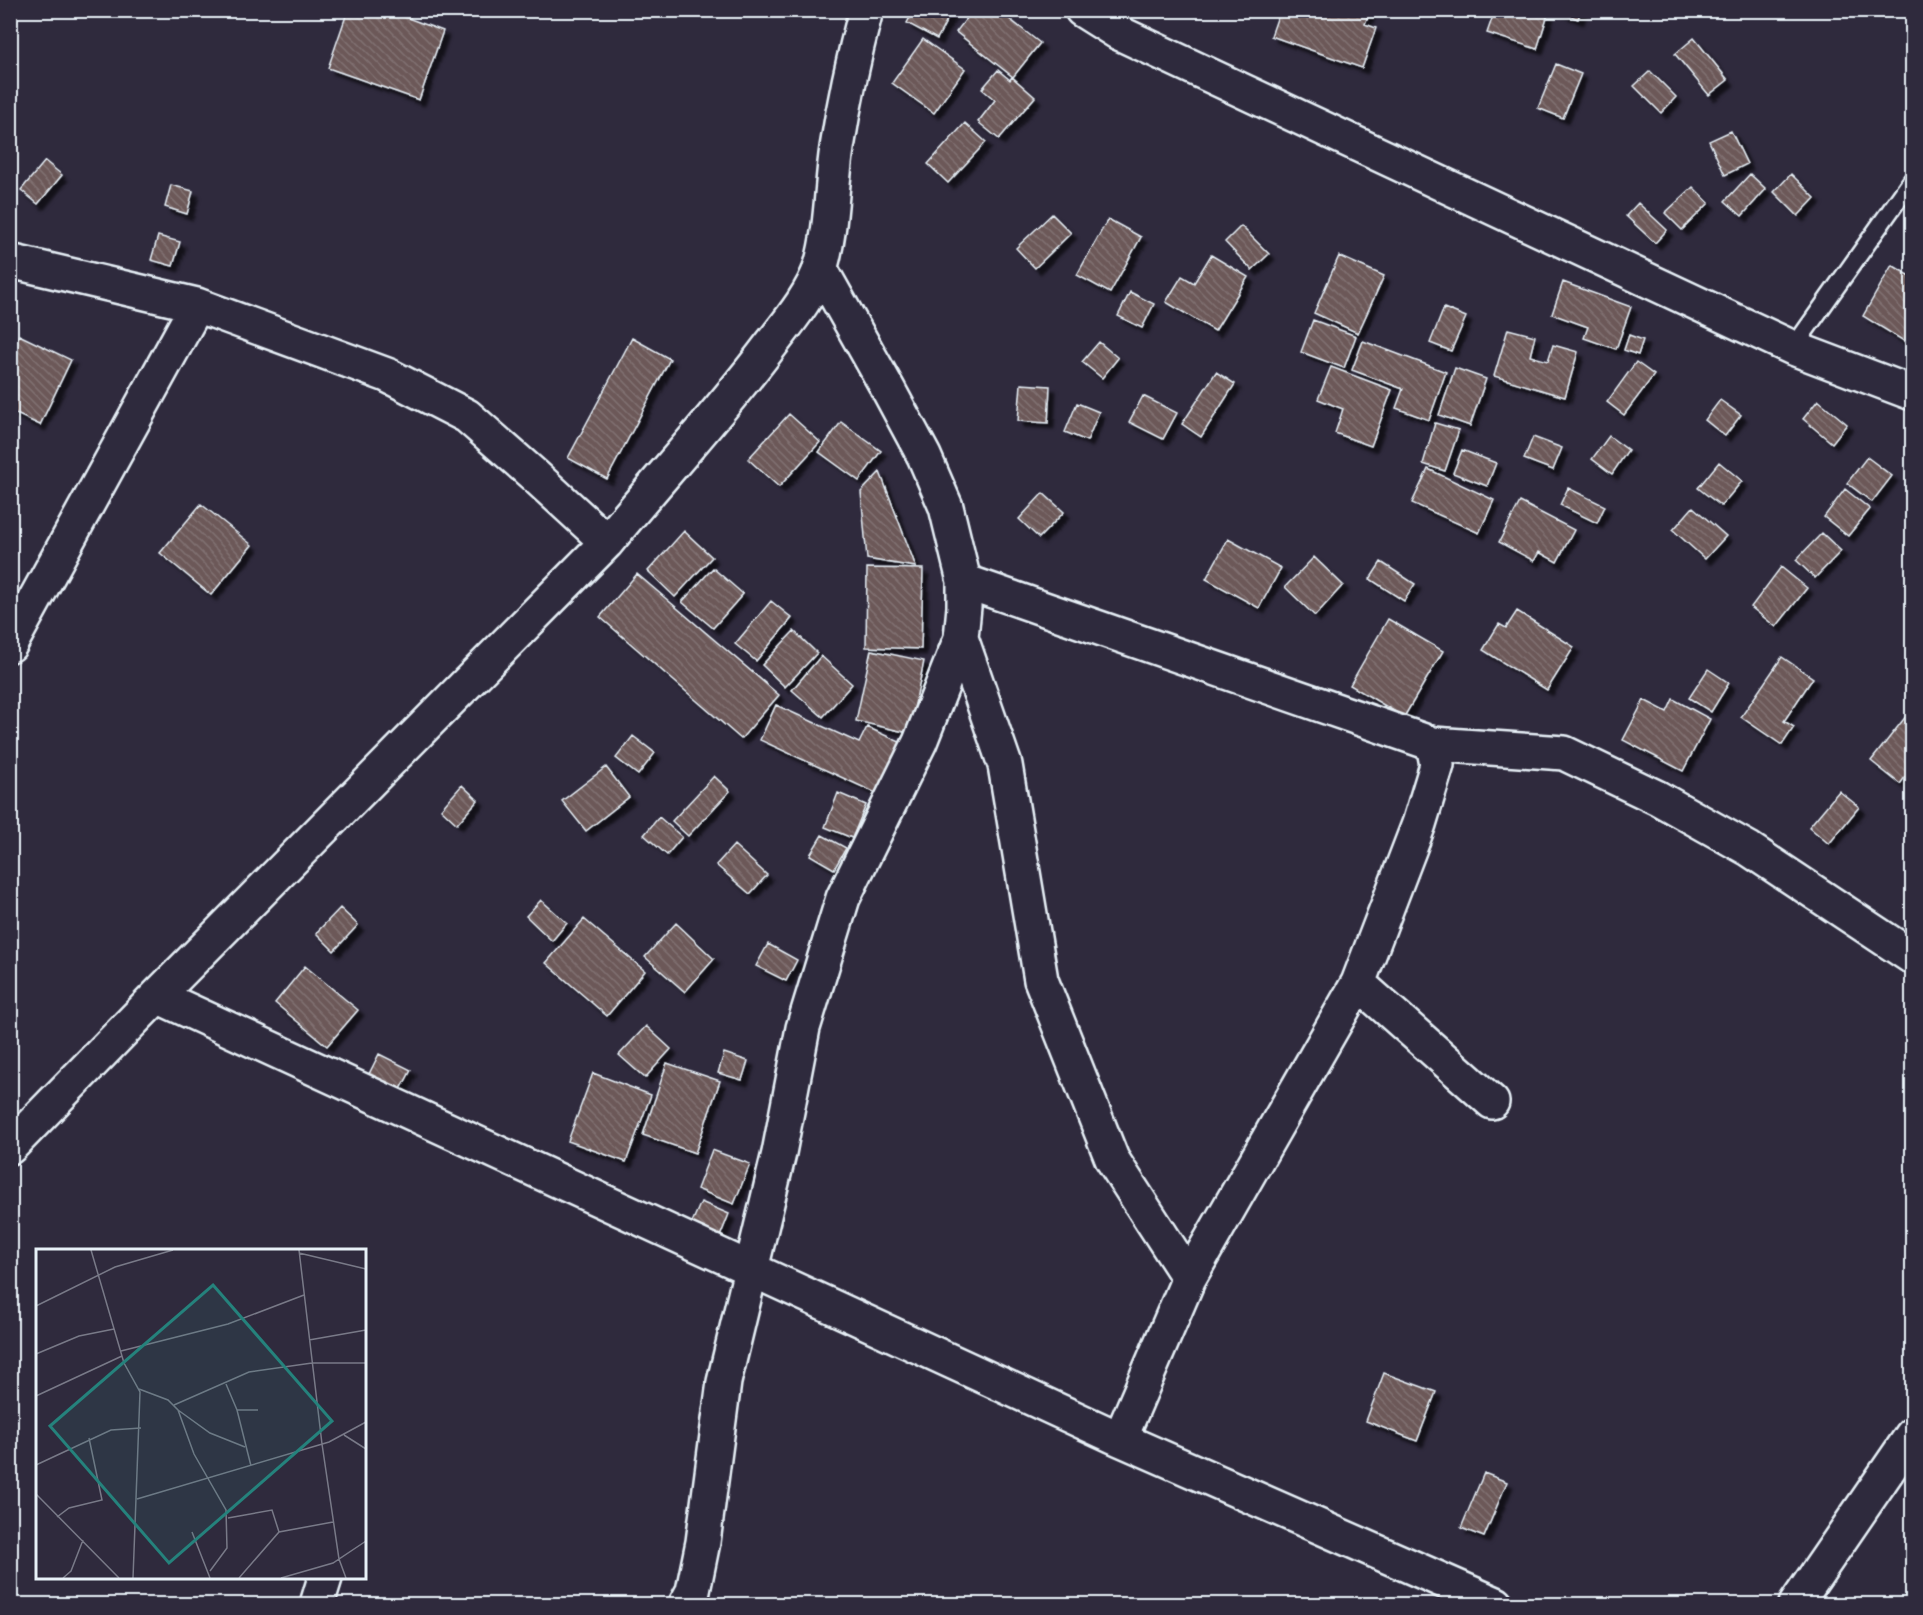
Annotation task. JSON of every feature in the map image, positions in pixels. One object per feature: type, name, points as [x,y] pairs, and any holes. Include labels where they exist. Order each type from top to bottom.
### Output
[{"type":"street","points":[[10,1147],[607,542],[746,379],[807,294],[820,268],[826,246],[836,150],[866,10]]},
{"type":"street","points":[[1082,10],[1117,32],[1793,348],[1912,393]]},
{"type":"street","points":[[10,261],[196,305],[387,375],[467,416],[607,542]]},
{"type":"street","points":[[686,1605],[693,1591],[703,1542],[724,1382],[779,1153],[803,1028],[843,898],[920,742],[961,638],[964,581],[946,507],[924,456],[820,268]]},
{"type":"street","points":[[10,645],[196,305]]},
{"type":"street","points":[[964,581],[1433,744],[1564,753],[1658,798],[1749,849],[1912,957]]},
{"type":"street","points":[[961,638],[1007,773],[1041,980],[1112,1160],[1189,1278]]},
{"type":"street","points":[[1120,1439],[1189,1278],[1358,983],[1419,824],[1437,765],[1433,744]]},
{"type":"street","points":[[1358,983],[1492,1102]]},
{"type":"street","points":[[157,996],[1120,1439],[1496,1605]]},
{"type":"street","points":[[1796,1605],[1912,1435]]},
{"type":"street","points":[[317,1605],[325,1579]]},
{"type":"lane","points":[[1793,348],[1912,180]]},
{"type":"building","points":[[348,10],[386,10],[443,31],[419,100],[328,68]]},
{"type":"building","points":[[914,10],[952,10],[937,39],[907,23]]},
{"type":"building","points":[[973,10],[998,10],[1040,43],[1013,77],[956,32]]},
{"type":"building","points":[[1280,10],[1340,10],[1348,13],[1349,10],[1370,10],[1365,24],[1376,28],[1362,68],[1271,36]]},
{"type":"building","points":[[1495,10],[1536,10],[1548,14],[1537,49],[1487,33]]},
{"type":"building","points":[[1555,10],[1581,10],[1578,19]]},
{"type":"building","points":[[1694,38],[1728,80],[1709,95],[1675,54]]},
{"type":"building","points":[[923,39],[965,69],[934,113],[892,83]]},
{"type":"building","points":[[1556,64],[1581,74],[1563,118],[1538,108]]},
{"type":"building","points":[[998,70],[1010,80],[1012,77],[1035,97],[999,139],[978,122],[995,100],[982,89]]},
{"type":"building","points":[[1650,71],[1676,97],[1661,113],[1634,86]]},
{"type":"building","points":[[965,123],[986,142],[948,183],[928,164]]},
{"type":"building","points":[[1731,131],[1747,164],[1725,175],[1709,141]]},
{"type":"building","points":[[45,161],[62,175],[38,204],[21,190]]},
{"type":"building","points":[[1750,174],[1766,189],[1742,216],[1725,201]]},
{"type":"building","points":[[1791,174],[1815,198],[1798,216],[1774,192]]},
{"type":"building","points":[[171,185],[193,191],[187,214],[165,207]]},
{"type":"building","points":[[1693,187],[1709,203],[1682,230],[1665,213]]},
{"type":"building","points":[[1638,203],[1667,230],[1655,243],[1626,216]]},
{"type":"building","points":[[1052,214],[1071,233],[1035,268],[1016,248]]},
{"type":"building","points":[[1108,219],[1141,237],[1110,293],[1077,275]]},
{"type":"building","points":[[1241,226],[1269,254],[1252,270],[1225,242]]},
{"type":"building","points":[[158,236],[180,242],[173,266],[151,260]]},
{"type":"building","points":[[1211,255],[1248,277],[1215,331],[1166,302],[1182,276],[1194,283]]},
{"type":"building","points":[[1339,256],[1384,276],[1358,333],[1314,313]]},
{"type":"building","points":[[1892,265],[1912,277],[1912,346],[1863,316]]},
{"type":"building","points":[[1563,282],[1631,307],[1616,349],[1584,338],[1588,327],[1552,314]]},
{"type":"building","points":[[1130,292],[1154,304],[1142,328],[1118,316]]},
{"type":"building","points":[[1444,308],[1466,317],[1451,351],[1430,343]]},
{"type":"building","points":[[1313,320],[1356,336],[1344,368],[1301,352]]},
{"type":"building","points":[[1508,329],[1535,336],[1530,356],[1548,361],[1553,345],[1578,352],[1565,397],[1494,376]]},
{"type":"building","points":[[19,335],[71,360],[40,425],[10,411],[10,354]]},
{"type":"building","points":[[1629,335],[1643,340],[1638,355],[1624,350]]},
{"type":"building","points":[[632,338],[670,359],[607,479],[568,458]]},
{"type":"building","points":[[1363,341],[1446,372],[1429,420],[1396,408],[1403,389],[1352,370]]},
{"type":"building","points":[[1099,342],[1118,358],[1102,378],[1082,362]]},
{"type":"building","points":[[1636,362],[1654,375],[1624,415],[1607,402]]},
{"type":"building","points":[[1331,367],[1392,390],[1371,446],[1335,433],[1343,409],[1318,399]]},
{"type":"building","points":[[1455,368],[1486,379],[1470,426],[1439,415]]},
{"type":"building","points":[[1216,372],[1235,384],[1201,437],[1182,424]]},
{"type":"building","points":[[1021,384],[1050,386],[1048,423],[1018,421]]},
{"type":"building","points":[[1143,396],[1177,413],[1163,439],[1129,422]]},
{"type":"building","points":[[1720,400],[1741,415],[1725,436],[1705,420]]},
{"type":"building","points":[[1818,400],[1847,424],[1832,443],[1803,419]]},
{"type":"building","points":[[1077,403],[1099,412],[1087,441],[1065,432]]},
{"type":"building","points":[[789,414],[820,442],[779,487],[748,459]]},
{"type":"building","points":[[841,422],[881,451],[859,481],[819,452]]},
{"type":"building","points":[[1435,423],[1459,430],[1445,471],[1423,464]]},
{"type":"building","points":[[1609,436],[1628,450],[1612,474],[1592,459]]},
{"type":"building","points":[[1533,437],[1562,448],[1553,470],[1524,459]]},
{"type":"building","points":[[1462,450],[1496,463],[1487,486],[1453,473]]},
{"type":"building","points":[[1867,457],[1892,476],[1872,502],[1847,483]]},
{"type":"building","points":[[1719,462],[1742,481],[1721,506],[1698,488]]},
{"type":"building","points":[[1428,469],[1494,500],[1479,533],[1412,503]]},
{"type":"building","points":[[880,472],[916,567],[867,559],[861,492]]},
{"type":"building","points":[[1568,488],[1605,506],[1597,523],[1560,505]]},
{"type":"building","points":[[1845,489],[1870,509],[1848,536],[1824,517]]},
{"type":"building","points":[[1043,493],[1064,512],[1039,538],[1019,519]]},
{"type":"building","points":[[1520,502],[1574,530],[1557,562],[1539,552],[1534,561],[1499,542]]},
{"type":"building","points":[[201,504],[252,545],[211,595],[160,553]]},
{"type":"building","points":[[1693,507],[1726,536],[1705,559],[1673,530]]},
{"type":"building","points":[[684,531],[712,557],[675,597],[648,571]]},
{"type":"building","points":[[1822,533],[1841,551],[1815,578],[1796,560]]},
{"type":"building","points":[[1228,539],[1281,568],[1259,608],[1206,579]]},
{"type":"building","points":[[1314,557],[1343,585],[1315,616],[1285,587]]},
{"type":"building","points":[[1381,562],[1415,584],[1404,601],[1370,579]]},
{"type":"building","points":[[1781,567],[1807,588],[1776,627],[1751,607]]},
{"type":"building","points":[[713,568],[743,594],[713,628],[682,602]]},
{"type":"building","points":[[867,568],[923,569],[921,649],[866,647]]},
{"type":"building","points":[[637,574],[779,695],[741,739],[600,617]]},
{"type":"building","points":[[771,601],[792,618],[756,661],[735,644]]},
{"type":"building","points":[[1517,611],[1574,647],[1547,690],[1483,650],[1499,624],[1506,628]]},
{"type":"building","points":[[1388,619],[1443,651],[1404,717],[1350,685]]},
{"type":"building","points":[[794,631],[817,653],[785,687],[762,665]]},
{"type":"building","points":[[871,650],[924,661],[909,733],[856,721]]},
{"type":"building","points":[[821,656],[852,684],[823,717],[792,690]]},
{"type":"building","points":[[1782,657],[1813,678],[1784,721],[1794,727],[1782,745],[1741,717]]},
{"type":"building","points":[[1708,669],[1729,683],[1711,712],[1689,698]]},
{"type":"building","points":[[1673,699],[1710,719],[1683,771],[1623,740],[1644,700],[1667,712]]},
{"type":"building","points":[[776,705],[859,743],[867,727],[902,743],[878,794],[760,740]]},
{"type":"building","points":[[1907,715],[1912,719],[1912,768],[1900,784],[1871,761]]},
{"type":"building","points":[[633,736],[655,753],[638,775],[616,758]]},
{"type":"building","points":[[606,767],[629,797],[586,831],[562,801]]},
{"type":"building","points":[[714,776],[730,791],[688,836],[672,821]]},
{"type":"building","points":[[462,785],[478,800],[457,824],[441,809]]},
{"type":"building","points":[[1839,791],[1859,807],[1829,844],[1809,827]]},
{"type":"building","points":[[838,793],[866,805],[852,838],[825,827]]},
{"type":"building","points":[[659,817],[682,837],[667,855],[644,835]]},
{"type":"building","points":[[822,835],[846,848],[834,869],[810,855]]},
{"type":"building","points":[[734,845],[767,875],[750,894],[716,865]]},
{"type":"building","points":[[541,900],[567,923],[552,941],[526,916]]},
{"type":"building","points":[[340,908],[358,925],[334,951],[316,933]]},
{"type":"building","points":[[584,919],[645,971],[607,1016],[546,963]]},
{"type":"building","points":[[676,923],[714,959],[685,992],[645,957]]},
{"type":"building","points":[[768,944],[797,960],[786,981],[756,966]]},
{"type":"building","points":[[305,966],[358,1010],[327,1046],[275,1003]]},
{"type":"building","points":[[646,1026],[671,1049],[645,1078],[619,1055]]},
{"type":"building","points":[[724,1053],[748,1061],[742,1080],[718,1073]]},
{"type":"building","points":[[379,1054],[411,1070],[400,1091],[368,1076]]},
{"type":"building","points":[[667,1063],[720,1081],[695,1153],[643,1135]]},
{"type":"building","points":[[593,1073],[651,1095],[626,1162],[568,1141]]},
{"type":"building","points":[[712,1150],[750,1164],[734,1204],[697,1189]]},
{"type":"building","points":[[701,1202],[729,1214],[719,1239],[690,1227]]},
{"type":"building","points":[[1384,1373],[1436,1392],[1417,1441],[1366,1421]]},
{"type":"building","points":[[1484,1473],[1507,1482],[1484,1537],[1461,1528]]}]
